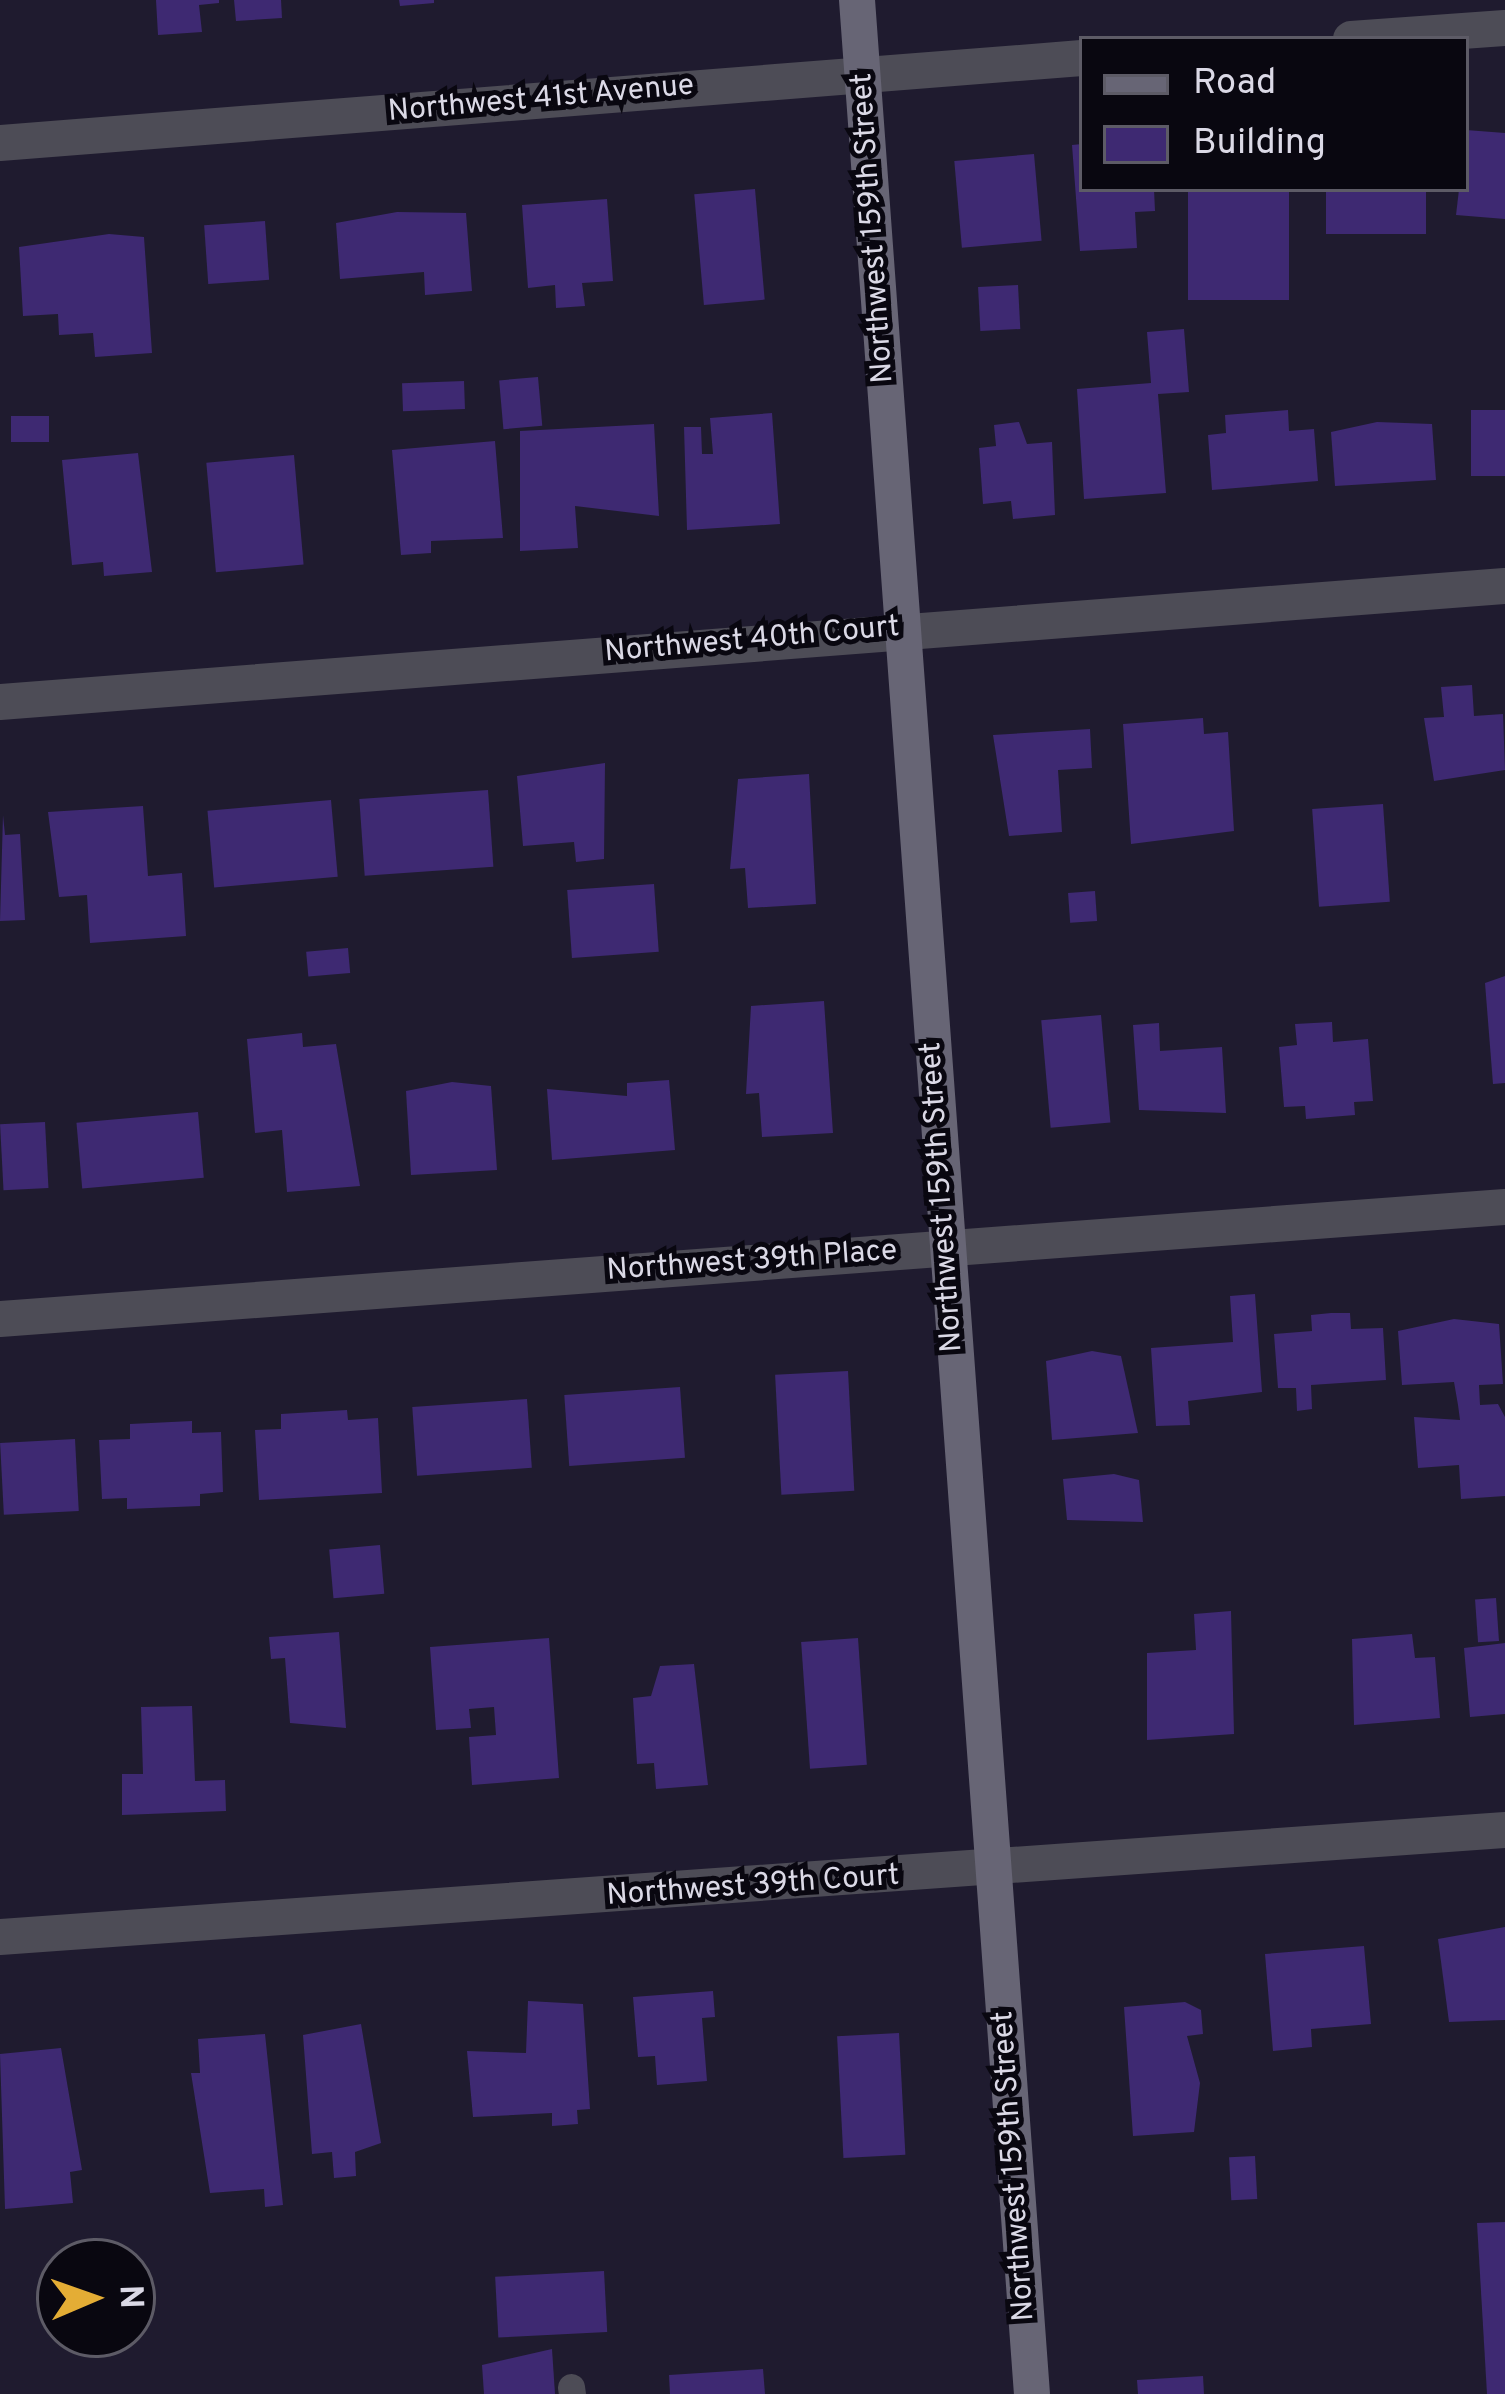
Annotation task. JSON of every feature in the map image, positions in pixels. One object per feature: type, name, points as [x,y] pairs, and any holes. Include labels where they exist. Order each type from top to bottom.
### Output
[{"type":"street","name":"Northwest 159th Street","points":[[857,0],[1032,2394]]},
{"type":"street","points":[[1393,36],[1505,28]]},
{"type":"street","name":"Northwest 41st Avenue","points":[[0,143],[1079,58]]},
{"type":"street","name":"Northwest 40th Court","points":[[0,702],[1505,586]]},
{"type":"street","name":"Northwest 39th Place","points":[[0,1318],[1505,1207]]},
{"type":"street","name":"Northwest 39th Court","points":[[0,1937],[994,1871],[1505,1830]]},
{"type":"building","points":[[156,0],[219,3],[199,5],[202,32],[158,35]]},
{"type":"building","points":[[234,0],[281,0],[282,18],[236,21]]},
{"type":"building","points":[[399,0],[434,0],[434,3],[400,6]]},
{"type":"building","points":[[1469,130],[1505,133],[1505,219],[1456,215],[1459,192],[1469,192]]},
{"type":"building","points":[[1079,144],[1079,192],[1154,192],[1155,211],[1135,212],[1137,248],[1080,251],[1072,145]]},
{"type":"building","points":[[1034,154],[1042,241],[962,248],[954,161]]},
{"type":"building","points":[[755,189],[765,300],[704,305],[694,194]]},
{"type":"building","points":[[1188,192],[1289,192],[1289,300],[1188,300]]},
{"type":"building","points":[[1326,192],[1426,192],[1426,234],[1326,234]]},
{"type":"building","points":[[607,199],[613,281],[582,283],[585,306],[556,308],[555,285],[528,288],[522,205]]},
{"type":"building","points":[[397,212],[466,213],[472,291],[425,295],[424,272],[340,279],[336,223]]},
{"type":"building","points":[[265,221],[269,280],[208,284],[204,225]]},
{"type":"building","points":[[109,234],[144,237],[152,353],[95,357],[93,333],[59,335],[58,314],[23,316],[19,247]]},
{"type":"building","points":[[1018,285],[1020,329],[980,331],[978,287]]},
{"type":"building","points":[[1184,329],[1189,392],[1158,394],[1166,493],[1084,499],[1077,389],[1151,383],[1147,332]]},
{"type":"building","points":[[538,377],[542,426],[503,429],[499,380]]},
{"type":"building","points":[[464,381],[465,409],[403,411],[402,383]]},
{"type":"building","points":[[1288,410],[1289,431],[1314,429],[1318,481],[1212,490],[1208,435],[1226,433],[1225,415]]},
{"type":"building","points":[[1471,410],[1505,410],[1505,476],[1471,476]]},
{"type":"building","points":[[772,413],[780,524],[687,530],[684,427],[701,427],[702,454],[713,454],[710,418]]},
{"type":"building","points":[[11,416],[49,416],[49,442],[11,442]]},
{"type":"building","points":[[1019,422],[1027,444],[1052,442],[1055,515],[1013,519],[1011,501],[983,504],[979,448],[996,446],[994,425]]},
{"type":"building","points":[[1377,422],[1432,424],[1436,480],[1335,486],[1331,432]]},
{"type":"building","points":[[654,424],[659,516],[575,506],[578,548],[520,551],[520,431]]},
{"type":"building","points":[[495,441],[503,538],[431,541],[431,553],[401,555],[392,450]]},
{"type":"building","points":[[138,453],[152,572],[104,576],[103,562],[72,565],[62,460]]},
{"type":"building","points":[[294,455],[304,565],[216,572],[206,463]]},
{"type":"building","points":[[1472,685],[1474,716],[1503,714],[1505,770],[1434,781],[1424,718],[1444,717],[1441,687]]},
{"type":"building","points":[[1203,718],[1204,734],[1228,732],[1234,831],[1131,844],[1123,724]]},
{"type":"building","points":[[1090,729],[1092,768],[1058,770],[1062,832],[1009,836],[993,735]]},
{"type":"building","points":[[605,763],[604,859],[576,862],[574,842],[523,846],[517,776]]},
{"type":"building","points":[[809,774],[816,904],[748,908],[745,868],[730,869],[738,779]]},
{"type":"building","points":[[488,790],[493,867],[365,876],[359,799]]},
{"type":"building","points":[[331,800],[338,877],[214,888],[207,811]]},
{"type":"building","points":[[1383,804],[1390,902],[1319,907],[1312,809]]},
{"type":"building","points":[[143,806],[148,876],[182,873],[186,936],[90,943],[87,895],[59,897],[48,812]]},
{"type":"building","points":[[3,815],[5,835],[20,834],[25,920],[0,921]]},
{"type":"building","points":[[654,884],[659,952],[572,958],[567,890]]},
{"type":"building","points":[[1095,891],[1097,921],[1070,923],[1068,893]]},
{"type":"building","points":[[348,948],[350,973],[308,977],[306,952]]},
{"type":"building","points":[[1505,976],[1505,1083],[1493,1084],[1485,983]]},
{"type":"building","points":[[824,1001],[833,1133],[762,1137],[759,1093],[746,1094],[751,1006]]},
{"type":"building","points":[[1101,1015],[1110,1123],[1051,1128],[1041,1020]]},
{"type":"building","points":[[1332,1022],[1333,1042],[1368,1039],[1373,1101],[1354,1102],[1355,1115],[1306,1119],[1305,1106],[1284,1107],[1279,1047],[1297,1045],[1295,1024]]},
{"type":"building","points":[[1159,1023],[1160,1051],[1222,1047],[1226,1113],[1139,1110],[1133,1025]]},
{"type":"building","points":[[302,1033],[303,1047],[336,1044],[360,1186],[287,1192],[282,1130],[255,1133],[247,1039]]},
{"type":"building","points":[[669,1080],[675,1150],[552,1160],[547,1089],[627,1096],[627,1083]]},
{"type":"building","points":[[452,1082],[491,1086],[497,1170],[411,1175],[406,1091]]},
{"type":"building","points":[[198,1112],[204,1178],[82,1188],[76,1123]]},
{"type":"building","points":[[45,1122],[48,1188],[4,1190],[0,1124]]},
{"type":"building","points":[[1255,1294],[1262,1392],[1188,1401],[1190,1425],[1156,1426],[1151,1348],[1233,1342],[1230,1296]]},
{"type":"building","points":[[1350,1313],[1351,1329],[1383,1328],[1386,1380],[1311,1385],[1312,1409],[1297,1411],[1296,1388],[1278,1388],[1274,1334],[1312,1331],[1311,1315]]},
{"type":"building","points":[[1454,1319],[1499,1324],[1503,1384],[1479,1385],[1480,1405],[1498,1404],[1505,1417],[1505,1496],[1461,1499],[1459,1465],[1418,1468],[1414,1417],[1460,1420],[1458,1405],[1454,1382],[1402,1385],[1398,1331]]},
{"type":"building","points":[[1092,1351],[1121,1356],[1138,1433],[1052,1440],[1046,1361]]},
{"type":"building","points":[[848,1371],[854,1491],[781,1495],[775,1375]]},
{"type":"building","points":[[680,1387],[685,1458],[569,1466],[564,1395]]},
{"type":"building","points":[[527,1399],[532,1468],[417,1476],[412,1407]]},
{"type":"building","points":[[347,1410],[348,1420],[378,1418],[382,1493],[259,1500],[255,1430],[281,1429],[281,1414]]},
{"type":"building","points":[[192,1421],[192,1433],[221,1432],[223,1492],[200,1494],[200,1506],[127,1509],[127,1498],[102,1499],[99,1440],[130,1439],[130,1424]]},
{"type":"building","points":[[75,1439],[79,1511],[4,1515],[0,1443]]},
{"type":"building","points":[[1114,1474],[1139,1480],[1143,1522],[1067,1520],[1063,1479]]},
{"type":"building","points":[[380,1545],[384,1594],[333,1598],[329,1549]]},
{"type":"building","points":[[1496,1598],[1499,1641],[1478,1642],[1475,1599]]},
{"type":"building","points":[[1231,1611],[1234,1734],[1147,1740],[1147,1653],[1196,1650],[1194,1614]]},
{"type":"building","points":[[339,1632],[346,1728],[290,1723],[285,1658],[271,1659],[269,1637]]},
{"type":"building","points":[[1412,1634],[1415,1658],[1435,1657],[1440,1718],[1354,1725],[1352,1639]]},
{"type":"building","points":[[549,1638],[559,1778],[472,1785],[469,1737],[496,1735],[494,1707],[469,1709],[471,1728],[436,1730],[430,1647]]},
{"type":"building","points":[[858,1638],[867,1765],[810,1769],[801,1642]]},
{"type":"building","points":[[1505,1643],[1505,1714],[1470,1717],[1464,1648]]},
{"type":"building","points":[[694,1664],[708,1785],[656,1789],[654,1763],[637,1764],[633,1698],[651,1696],[660,1666]]},
{"type":"building","points":[[192,1706],[195,1781],[225,1780],[226,1811],[122,1815],[122,1774],[143,1774],[141,1707]]},
{"type":"building","points":[[1505,1927],[1505,2020],[1449,2022],[1438,1939]]},
{"type":"building","points":[[1364,1946],[1371,2024],[1311,2029],[1312,2047],[1273,2051],[1265,1954]]},
{"type":"building","points":[[713,1991],[715,2017],[702,2018],[707,2081],[657,2085],[655,2056],[638,2057],[633,1997]]},
{"type":"building","points":[[528,2001],[583,2004],[590,2109],[577,2110],[578,2124],[552,2126],[552,2113],[473,2117],[467,2051],[526,2053]]},
{"type":"building","points":[[1185,2002],[1201,2010],[1203,2034],[1187,2036],[1200,2083],[1194,2132],[1133,2136],[1124,2007]]},
{"type":"building","points":[[361,2024],[381,2143],[355,2152],[356,2176],[334,2178],[332,2152],[312,2154],[303,2035]]},
{"type":"building","points":[[899,2033],[905,2155],[843,2158],[837,2036]]},
{"type":"building","points":[[265,2034],[283,2205],[265,2207],[264,2189],[210,2193],[191,2073],[200,2073],[198,2039]]},
{"type":"building","points":[[61,2048],[82,2170],[70,2172],[73,2203],[5,2209],[0,2054]]},
{"type":"building","points":[[1255,2156],[1257,2199],[1231,2200],[1229,2157]]},
{"type":"building","points":[[1505,2222],[1505,2394],[1487,2394],[1477,2223]]},
{"type":"building","points":[[604,2271],[607,2332],[498,2338],[495,2277]]},
{"type":"building","points":[[552,2349],[555,2394],[484,2394],[482,2365]]},
{"type":"building","points":[[763,2369],[765,2394],[670,2394],[669,2375]]},
{"type":"building","points":[[1203,2376],[1204,2394],[1138,2394],[1137,2380]]}]
